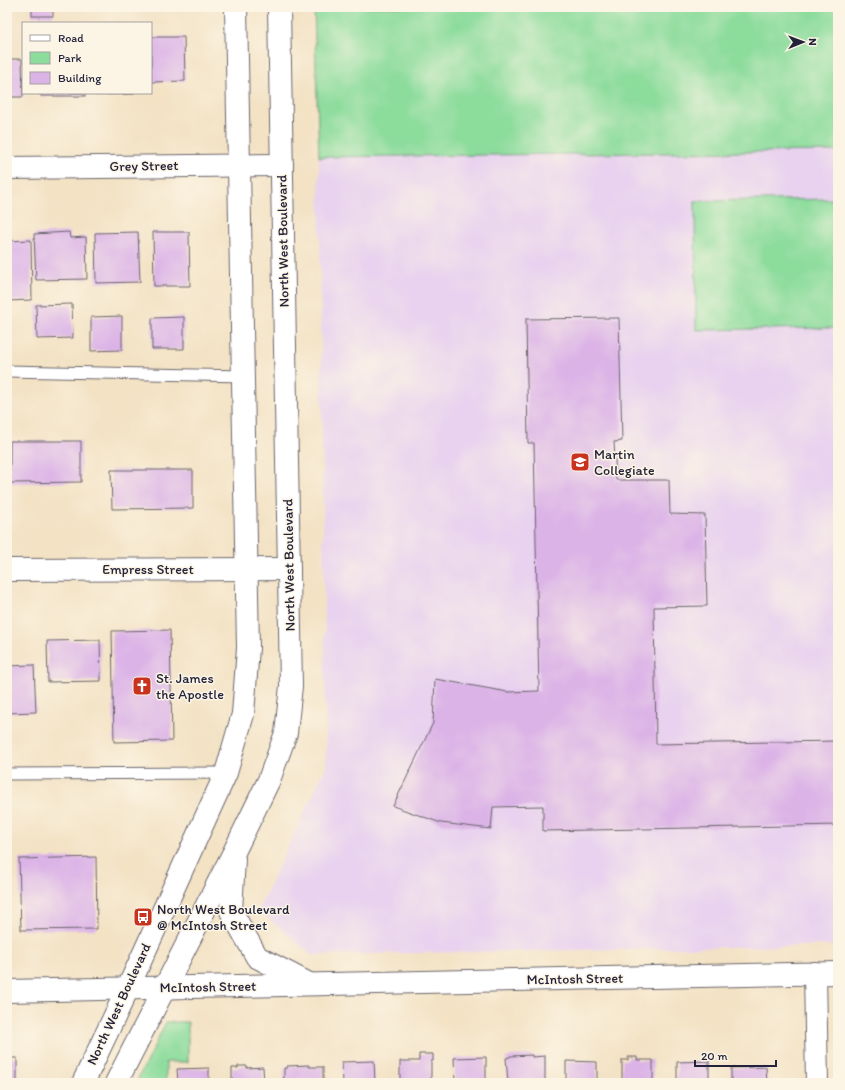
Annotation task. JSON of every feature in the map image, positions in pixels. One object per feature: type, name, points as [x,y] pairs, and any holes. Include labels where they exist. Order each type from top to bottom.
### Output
[{"type":"street","name":"North West Boulevard","points":[[82,1083],[128,988],[226,773],[243,714],[248,648],[236,7]]},
{"type":"street","name":"North West Boulevard","points":[[116,1083],[234,852],[269,780],[286,733],[291,686],[279,7]]},
{"type":"street","name":"Grey Street","points":[[7,168],[282,164]]},
{"type":"street","name":"Empress Street","points":[[7,570],[289,569]]},
{"type":"street","name":"McIntosh Street","points":[[234,852],[232,911],[257,958],[312,986]]},
{"type":"street","points":[[815,973],[817,1083]]},
{"type":"street","name":"McIntosh Street","points":[[7,991],[164,987],[312,986],[838,973]]},
{"type":"lane","points":[[7,371],[243,376]]},
{"type":"lane","points":[[7,774],[226,773]]},
{"type":"shaded area","name":"Martin Collegiate","points":[[838,151],[838,945],[312,955],[258,910],[326,767],[319,157]]},
{"type":"green space","points":[[314,7],[838,7],[838,151],[319,157]]},
{"type":"green space","points":[[838,199],[838,328],[696,330],[695,201]]},
{"type":"green space","points":[[166,1022],[188,1022],[188,1062],[166,1062],[166,1083],[136,1083]]},
{"type":"building","points":[[32,7],[53,7],[53,16],[32,16]]},
{"type":"building","points":[[152,37],[184,37],[185,81],[152,82]]},
{"type":"building","points":[[7,59],[22,59],[23,97],[7,97]]},
{"type":"building","points":[[41,94],[85,94],[85,96],[41,96]]},
{"type":"building","points":[[95,94],[134,94],[95,95]]},
{"type":"building","points":[[69,232],[70,238],[86,237],[87,279],[36,280],[34,234]]},
{"type":"building","points":[[138,232],[140,282],[96,283],[95,233]]},
{"type":"building","points":[[153,232],[189,232],[190,286],[154,286]]},
{"type":"building","points":[[31,240],[32,300],[7,301],[7,241]]},
{"type":"building","points":[[72,304],[73,338],[37,339],[36,305]]},
{"type":"building","points":[[122,316],[122,350],[91,351],[91,317]]},
{"type":"building","points":[[184,317],[184,349],[152,349],[152,318]]},
{"type":"building","points":[[619,318],[622,441],[614,442],[616,480],[669,480],[670,514],[705,515],[707,606],[654,607],[656,744],[838,741],[838,825],[543,831],[543,806],[493,807],[491,829],[441,823],[393,806],[433,723],[435,679],[508,692],[539,691],[534,443],[528,443],[526,319]]},
{"type":"building","points":[[10,441],[81,441],[81,482],[10,483]]},
{"type":"building","points":[[111,470],[193,470],[193,508],[112,509]]},
{"type":"building","name":"St. James the Apostle","points":[[170,630],[172,741],[114,742],[112,631]]},
{"type":"building","points":[[100,640],[101,681],[48,682],[47,641]]},
{"type":"building","points":[[34,665],[36,712],[7,713],[7,666]]},
{"type":"building","points":[[96,857],[97,929],[21,930],[19,859]]},
{"type":"building","points":[[419,1054],[433,1054],[433,1061],[431,1061],[431,1083],[400,1083],[400,1061],[419,1061]]},
{"type":"building","points":[[532,1055],[532,1057],[545,1056],[545,1083],[508,1083],[506,1058],[510,1056]]},
{"type":"building","points":[[486,1057],[486,1083],[455,1083],[454,1058]]},
{"type":"building","points":[[628,1057],[637,1057],[637,1060],[653,1060],[653,1083],[622,1083],[622,1060],[628,1060]]},
{"type":"building","points":[[7,1058],[17,1058],[17,1083],[7,1083]]},
{"type":"building","points":[[374,1061],[375,1083],[343,1083],[342,1062]]},
{"type":"building","points":[[566,1061],[597,1062],[597,1083],[566,1083]]},
{"type":"building","points":[[709,1061],[709,1083],[677,1083],[677,1062]]},
{"type":"building","points":[[309,1065],[309,1067],[323,1067],[323,1083],[284,1083],[284,1068],[287,1068],[287,1066]]},
{"type":"building","points":[[238,1066],[247,1066],[247,1068],[263,1067],[264,1083],[232,1083],[232,1068],[238,1068]]},
{"type":"building","points":[[766,1067],[767,1083],[731,1083],[731,1068]]},
{"type":"building","points":[[209,1068],[209,1083],[178,1083],[177,1069]]},
{"type":"place","name":"Martin Collegiate","points":[[580,462]]},
{"type":"place","name":"St. James the Apostle","points":[[142,686]]},
{"type":"place","name":"North West Boulevard @ McIntosh Street","points":[[143,917]]}]
